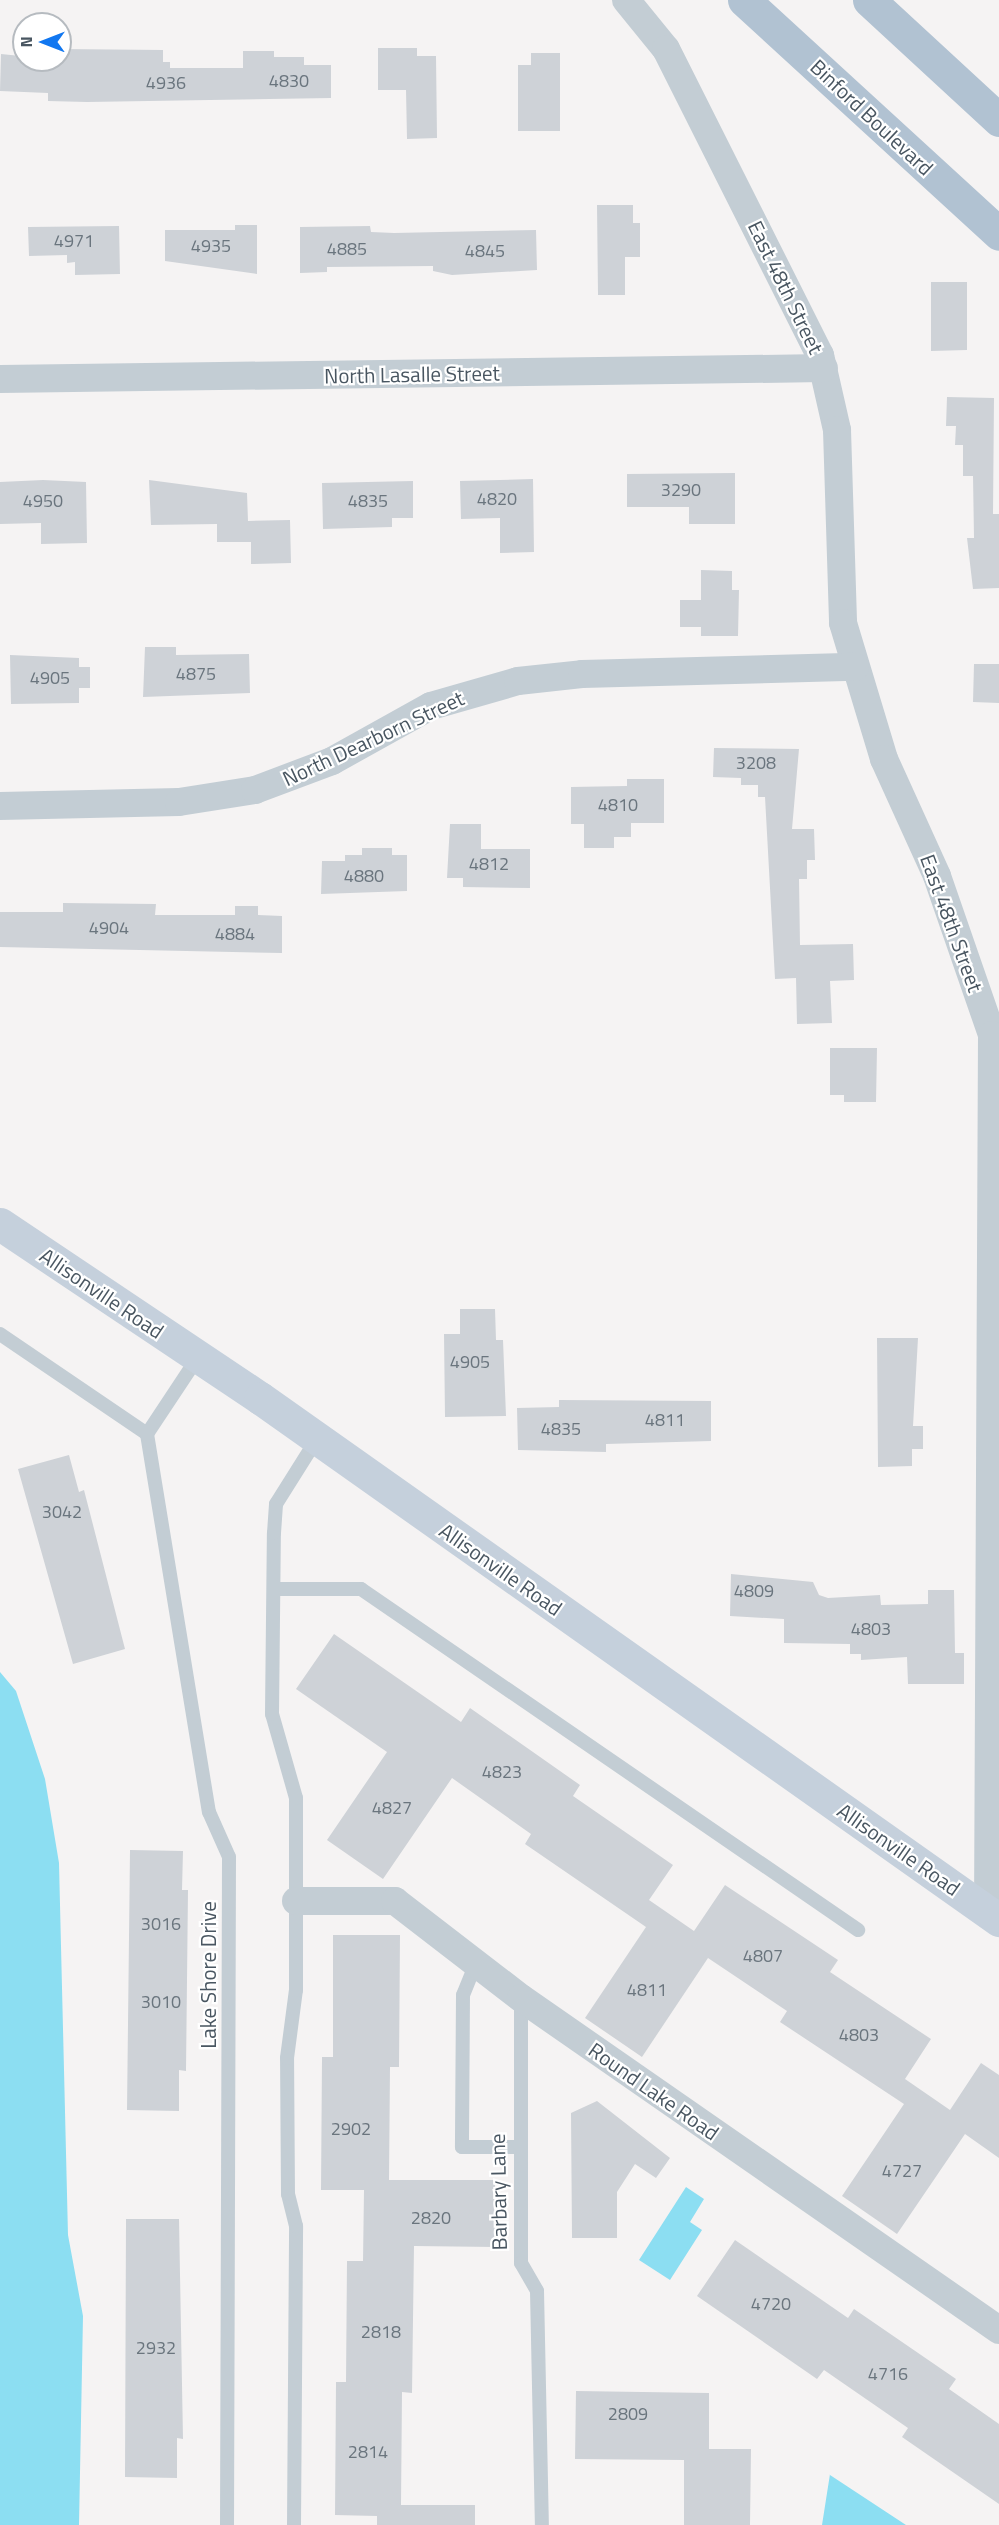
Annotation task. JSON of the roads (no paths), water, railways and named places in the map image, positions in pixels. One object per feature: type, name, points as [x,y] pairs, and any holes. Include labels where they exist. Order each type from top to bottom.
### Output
[{"type":"main road","name":"Binford Boulevard","points":[[744,0],[999,234]]},
{"type":"main road","points":[[869,0],[999,120]]},
{"type":"main road","name":"Allisonville Road","points":[[0,1224],[317,1439],[994,1916]]},
{"type":"street","name":"East 48th Street","points":[[626,0],[666,49],[796,302],[824,368],[837,430],[843,623],[884,759],[937,876],[992,1035],[994,1916]]},
{"type":"street","name":"North Lasalle Street","points":[[0,379],[824,368]]},
{"type":"street","name":"North Dearborn Street","points":[[0,806],[179,802],[255,790],[332,761],[431,706],[518,681],[855,668]]},
{"type":"street","name":"Round Lake Road","points":[[297,1901],[395,1901],[521,1998],[999,2330]]},
{"type":"lane","points":[[0,1334],[147,1434],[198,1357]]},
{"type":"lane","name":"Lake Shore Drive","points":[[147,1434],[209,1812],[229,1857],[226,2525]]},
{"type":"lane","points":[[294,2525],[296,2226],[288,2194],[287,2058],[296,1990],[297,1901],[294,1782],[272,1714],[274,1589],[276,1504],[317,1439]]},
{"type":"lane","points":[[274,1589],[361,1589],[858,1930]]},
{"type":"lane","points":[[476,1963],[463,1995],[462,2147],[518,2147]]},
{"type":"lane","name":"Barbary Lane","points":[[521,1998],[518,2147],[521,2263],[537,2291],[542,2525]]},
{"type":"water","points":[[0,1672],[16,1691],[45,1779],[59,1863],[68,2235],[83,2316],[79,2525],[0,2525]]},
{"type":"water","points":[[686,2187],[704,2199],[690,2222],[702,2230],[670,2280],[639,2260]]},
{"type":"water","points":[[830,2475],[906,2525],[822,2525]]}]
